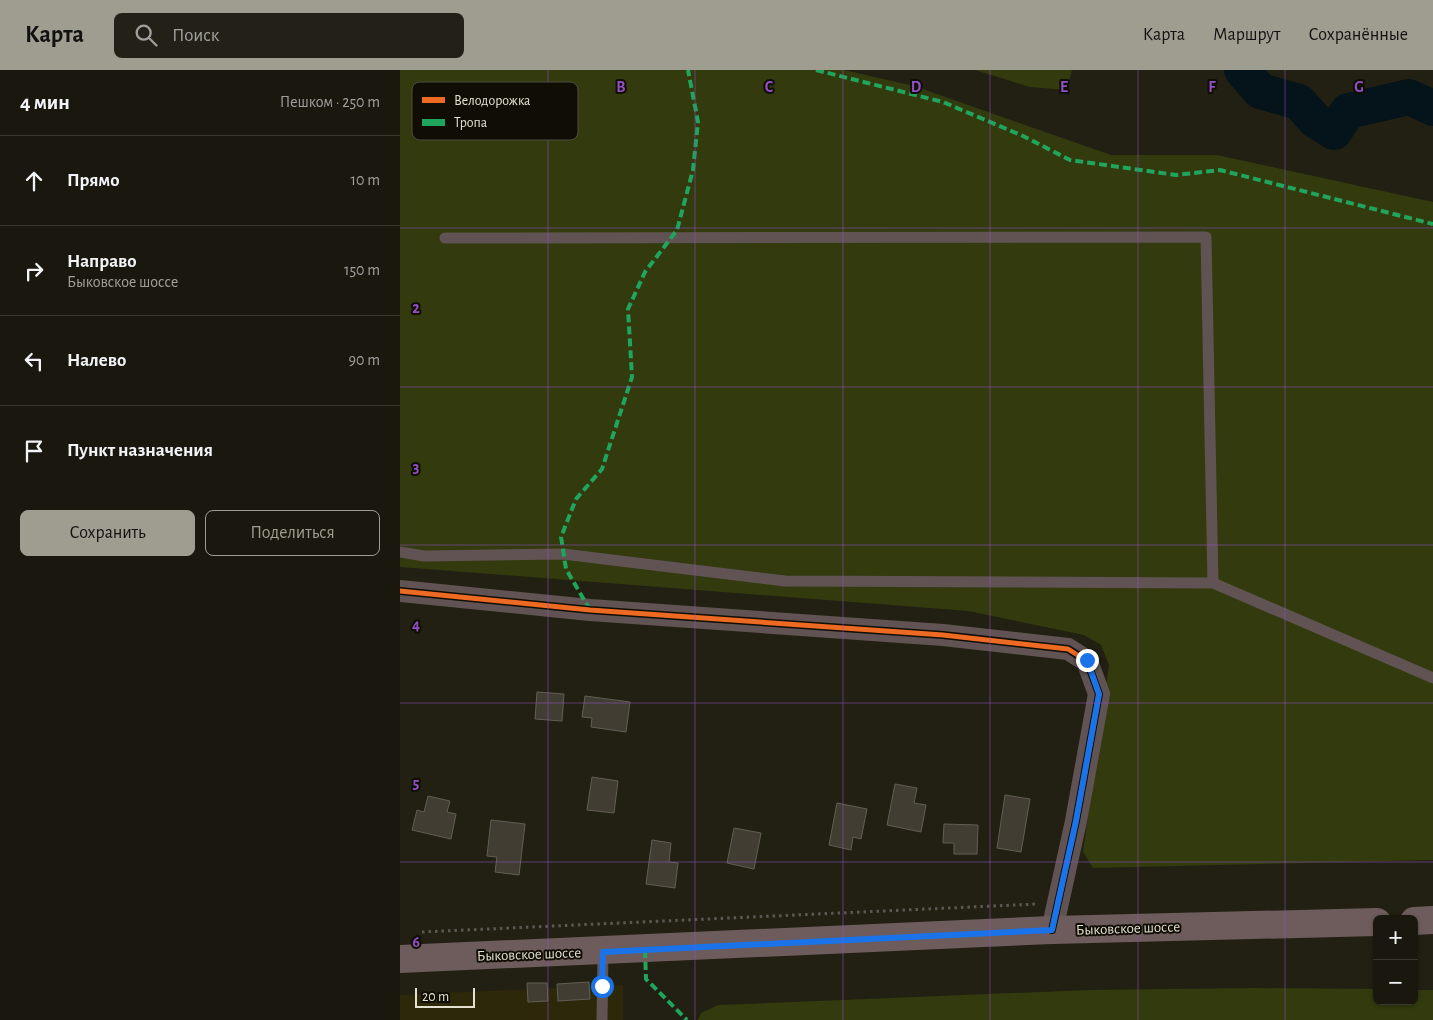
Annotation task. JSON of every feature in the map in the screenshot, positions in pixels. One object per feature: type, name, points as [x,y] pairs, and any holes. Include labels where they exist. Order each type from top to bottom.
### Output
[{"type":"main road","points":[[1418,921],[1433,920]]},
{"type":"main road","name":"Быковское шоссе","points":[[400,959],[603,952],[1052,930],[1373,922]]},
{"type":"street","points":[[400,591],[590,610],[943,635],[1068,649],[1087,660],[1099,694],[1076,821],[1052,930]]},
{"type":"lane","points":[[445,238],[1206,237],[1213,583]]},
{"type":"lane","points":[[400,552],[424,556],[563,554],[785,581],[1213,583],[1433,678]]},
{"type":"lane","points":[[602,1020],[603,952]]},
{"type":"path","points":[[419,932],[1058,903]]},
{"type":"shaded area","points":[[623,985],[623,1020],[400,1020],[400,995]]},
{"type":"green space","points":[[400,70],[844,70],[914,86],[1111,155],[1217,155],[1433,202],[1433,860],[1093,868],[1083,852],[1109,665],[1101,645],[1084,635],[968,611],[400,567]]},
{"type":"green space","points":[[975,70],[1072,71],[1066,90],[1030,87]]},
{"type":"green space","points":[[1373,989],[1373,1005],[1418,1005],[1418,990],[1433,990],[1433,1020],[698,1020],[701,1013],[718,1005],[1089,990]]},
{"type":"building","points":[[537,692],[564,694],[562,721],[535,719]]},
{"type":"building","points":[[585,696],[630,702],[626,732],[591,727],[592,718],[582,717]]},
{"type":"building","points":[[592,777],[618,781],[614,813],[587,810]]},
{"type":"building","points":[[895,784],[917,788],[914,803],[926,805],[921,832],[887,825]]},
{"type":"building","points":[[1005,795],[1030,799],[1021,852],[997,848]]},
{"type":"building","points":[[428,796],[450,801],[447,812],[456,814],[451,839],[412,830],[417,810],[424,812]]},
{"type":"building","points":[[837,803],[867,809],[861,839],[853,837],[851,850],[829,845]]},
{"type":"building","points":[[491,820],[525,824],[519,875],[495,872],[497,857],[487,856]]},
{"type":"building","points":[[944,824],[978,825],[977,854],[954,854],[954,843],[943,843]]},
{"type":"building","points":[[734,828],[761,833],[754,869],[727,863]]},
{"type":"building","points":[[652,840],[671,843],[669,862],[678,863],[675,888],[646,884]]},
{"type":"building","points":[[589,982],[590,999],[558,1001],[557,984]]},
{"type":"building","points":[[527,983],[547,983],[548,1001],[528,1002]]},
{"type":"waterway","points":[[1242,70],[1260,91],[1299,102],[1315,120],[1334,132],[1348,111],[1409,97],[1433,108]]},
{"type":"marked path","points":[[590,610],[566,569],[561,537],[576,499],[602,469],[632,377],[628,309],[645,272],[677,230],[693,170],[698,122],[688,70]]},
{"type":"marked path","points":[[816,70],[943,102],[1023,136],[1070,160],[1176,175],[1220,170],[1433,224]]},
{"type":"marked path","points":[[645,950],[646,979],[687,1020]]},
{"type":"cycle path","points":[[400,591],[590,610],[943,635],[1068,649],[1087,661],[1099,694],[1076,821],[1052,930]]},
{"type":"route","points":[[602,986],[603,952],[1052,930],[1076,821],[1099,694],[1087,660]]}]
